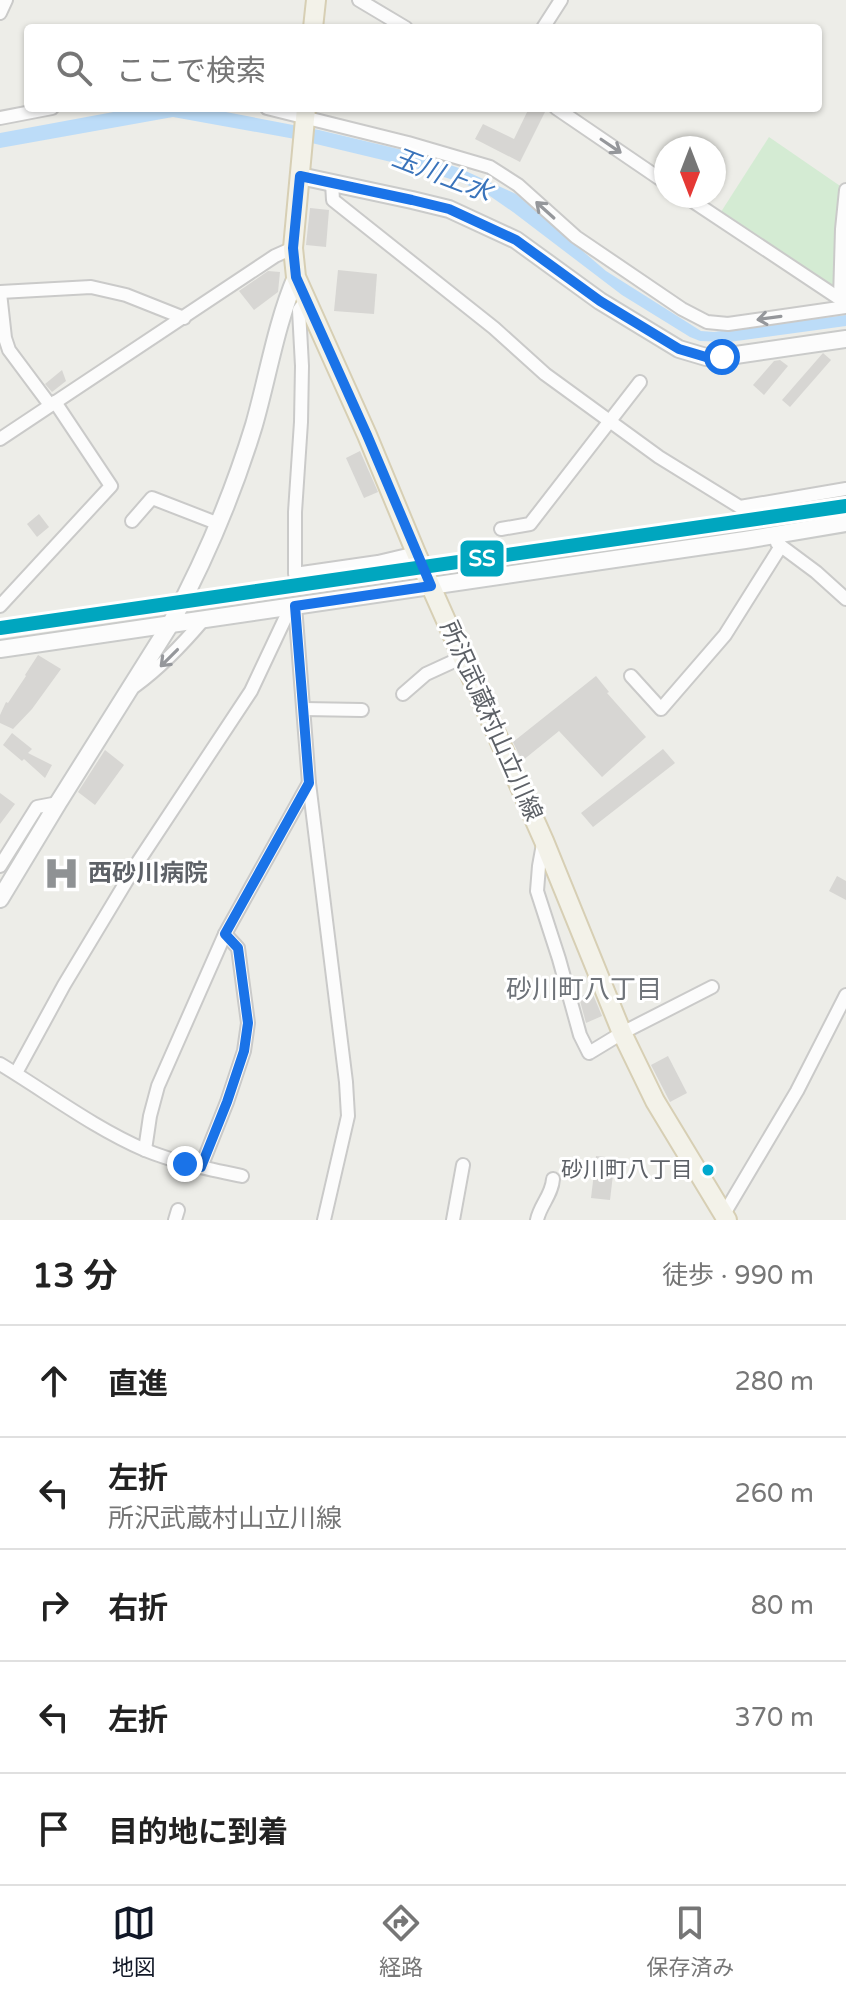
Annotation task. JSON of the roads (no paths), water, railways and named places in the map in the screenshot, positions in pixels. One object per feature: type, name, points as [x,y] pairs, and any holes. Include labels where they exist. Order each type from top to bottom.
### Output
[{"type":"main road","points":[[313,24],[316,0]]},
{"type":"main road","name":"所沢武蔵村山立川線","points":[[305,116],[293,248],[296,277],[544,841],[622,1033],[655,1101],[725,1218]]},
{"type":"street","points":[[0,13],[6,0]]},
{"type":"street","points":[[359,0],[399,24]]},
{"type":"street","points":[[546,24],[561,0]]},
{"type":"street","points":[[0,118],[31,112]]},
{"type":"street","points":[[562,112],[654,175]]},
{"type":"street","points":[[305,116],[490,167],[518,185],[587,245],[682,309],[707,322],[728,324],[844,304]]},
{"type":"street","points":[[300,169],[332,183],[449,209],[496,230],[516,240],[600,301],[694,355],[722,357],[846,339]]},
{"type":"street","points":[[332,183],[333,200],[494,328],[545,374],[659,457],[740,507],[846,489]]},
{"type":"street","points":[[844,304],[846,190]]},
{"type":"street","points":[[703,208],[844,304]]},
{"type":"street","points":[[0,439],[275,256],[293,248]]},
{"type":"street","points":[[0,899],[171,623],[219,524],[244,456],[287,299],[296,277]]},
{"type":"street","points":[[0,606],[111,486],[52,403],[9,350],[0,292],[91,287],[126,295],[184,318]]},
{"type":"street","points":[[306,300],[299,310],[302,366],[295,574],[416,553]]},
{"type":"street","points":[[501,529],[530,524],[640,382]]},
{"type":"street","points":[[132,521],[152,498],[219,524]]},
{"type":"street","points":[[0,649],[431,586],[774,541],[846,523]]},
{"type":"street","points":[[774,541],[846,599]]},
{"type":"street","points":[[631,676],[661,709],[725,635],[774,541]]},
{"type":"street","points":[[293,606],[309,783],[348,1116],[324,1220]]},
{"type":"street","points":[[16,1073],[64,985],[138,862],[251,691],[293,606]]},
{"type":"street","points":[[129,690],[153,673],[204,619]]},
{"type":"street","points":[[403,694],[426,674],[463,657]]},
{"type":"street","points":[[304,709],[362,710]]},
{"type":"street","points":[[145,1150],[158,1086],[225,934],[309,783]]},
{"type":"street","points":[[0,866],[37,807],[58,803]]},
{"type":"street","points":[[544,841],[537,891],[580,1035],[589,1053],[712,987]]},
{"type":"street","points":[[201,1167],[244,1051],[248,1023],[238,948],[225,934]]},
{"type":"street","points":[[725,1218],[797,1091],[846,995]]},
{"type":"street","points":[[0,1064],[104,1129],[145,1150],[185,1164],[242,1176]]},
{"type":"street","points":[[453,1220],[463,1165]]},
{"type":"street","points":[[537,1220],[552,1189],[553,1179]]},
{"type":"water","name":"玉川上水","points":[[113,112],[226,112],[319,130],[411,152],[459,168],[516,194],[606,271],[701,331],[714,332],[846,315],[846,326],[729,342],[700,341],[622,295],[487,194],[412,167],[295,139],[173,117],[0,148],[0,133]]},
{"type":"place","name":"西砂川病院","points":[[62,873]]},
{"type":"place","name":"砂川町八丁目","points":[[708,1170]]},
{"type":"district","name":"砂川町八丁目","points":[[584,989]]}]
